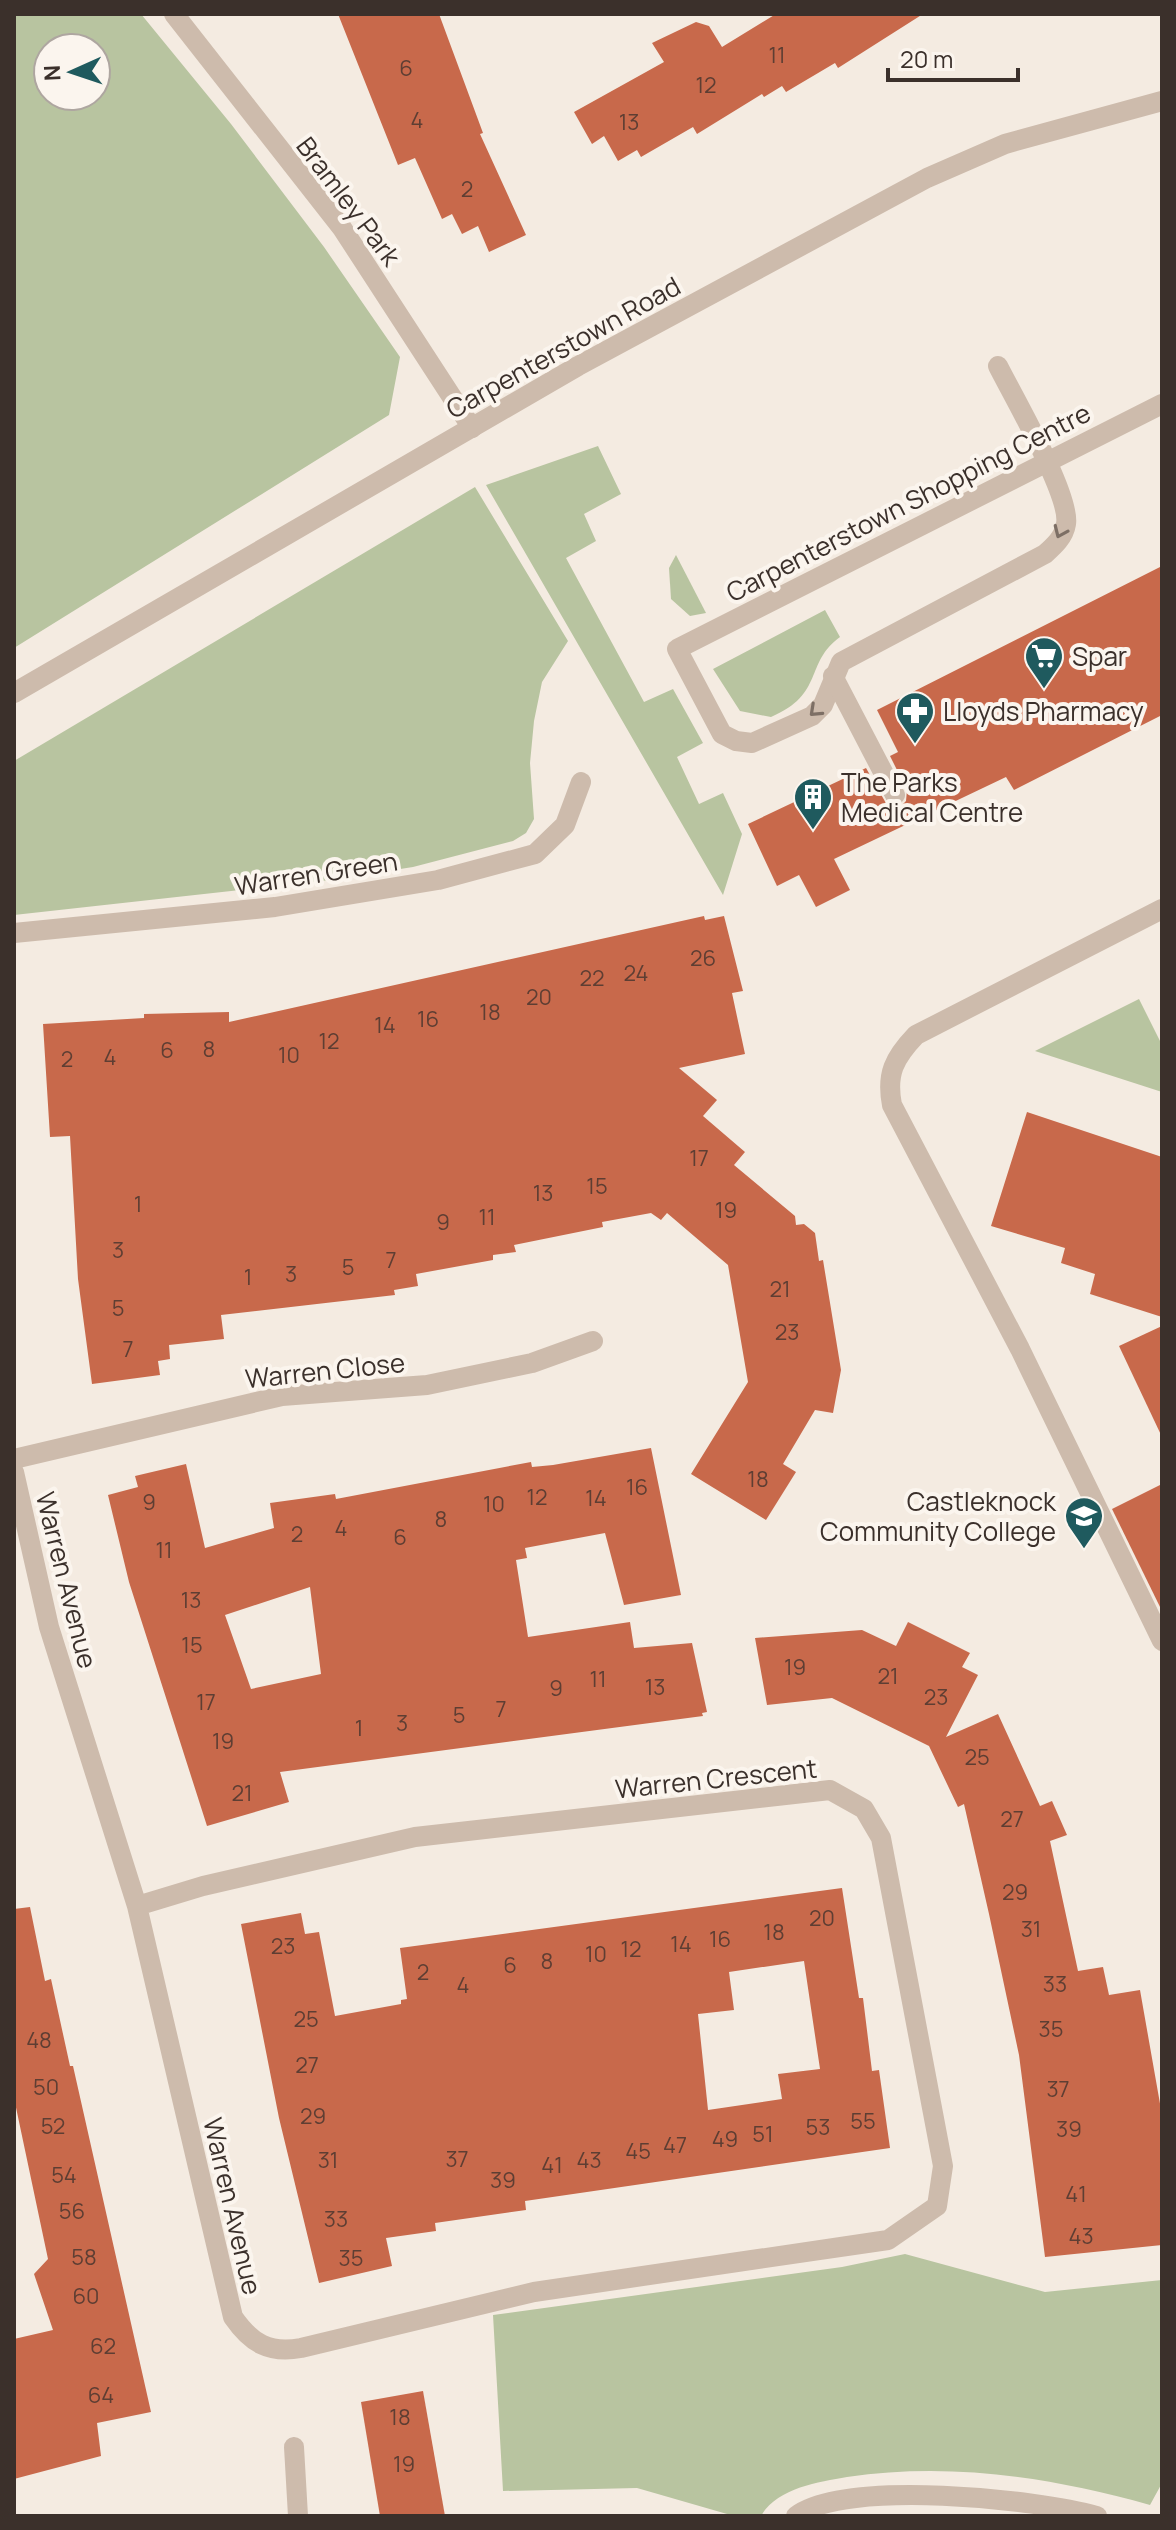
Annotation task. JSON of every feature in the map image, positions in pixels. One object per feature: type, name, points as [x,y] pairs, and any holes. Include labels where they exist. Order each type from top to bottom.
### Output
[{"type":"street","name":"Bramley Park","points":[[174,14],[342,228],[472,428]]},
{"type":"street","name":"Carpenterstown Road","points":[[14,693],[472,428],[927,178],[1005,144],[1162,101]]},
{"type":"street","points":[[895,795],[833,676],[841,662],[865,646],[1045,554],[1059,541],[1066,525],[1066,507],[998,366]]},
{"type":"street","name":"Carpenterstown Shopping Centre","points":[[833,676],[823,705],[812,716],[766,739],[736,741],[722,734],[677,649],[1045,460],[1162,404]]},
{"type":"street","name":"Warren Green","points":[[14,933],[275,907],[452,876],[535,854],[565,825],[581,782]]},
{"type":"street","points":[[1159,1628],[1020,1349],[892,1105],[889,1076],[898,1053],[916,1035],[1162,909]]},
{"type":"street","name":"Warren Close","points":[[14,1459],[282,1396],[442,1382],[532,1363],[593,1341]]},
{"type":"street","name":"Warren Avenue","points":[[14,1472],[49,1627],[137,1906],[233,2317],[244,2333],[269,2349],[285,2351],[534,2292],[888,2240],[910,2228]]},
{"type":"street","name":"Warren Crescent","points":[[137,1906],[203,1886],[415,1837],[830,1790],[864,1809],[881,1838],[943,2166],[937,2206],[910,2228]]},
{"type":"street","points":[[294,2447],[298,2516]]},
{"type":"street","points":[[796,2516],[826,2502],[969,2496],[1032,2502],[1097,2516]]},
{"type":"green space","points":[[14,14],[141,14],[231,124],[324,247],[400,357],[389,415],[14,648]]},
{"type":"green space","points":[[598,446],[621,494],[584,514],[596,541],[566,558],[644,702],[673,689],[703,743],[677,757],[699,804],[723,793],[742,834],[723,895],[486,485]]},
{"type":"green space","points":[[475,487],[568,641],[542,682],[530,763],[534,819],[526,833],[513,841],[413,867],[330,880],[14,915],[14,761]]},
{"type":"green space","points":[[676,555],[706,613],[690,616],[671,599],[669,568]]},
{"type":"green space","points":[[825,610],[840,637],[822,657],[800,698],[771,717],[740,711],[713,669]]},
{"type":"green space","points":[[1139,999],[1162,1045],[1162,1092],[1035,1051]]},
{"type":"green space","points":[[905,2254],[1045,2292],[1162,2280],[1162,2483],[1150,2505],[1037,2480],[924,2471],[824,2481],[799,2488],[777,2499],[761,2516],[734,2516],[637,2488],[503,2491],[493,2315],[842,2267]]},
{"type":"building","points":[[338,14],[439,14],[483,133],[480,134],[526,235],[489,252],[478,226],[462,234],[452,214],[442,219],[415,158],[398,165]]},
{"type":"building","points":[[776,14],[923,14],[838,68],[835,63],[786,92],[782,86],[764,97],[762,94],[697,134],[693,127],[641,157],[637,150],[618,161],[604,136],[592,144],[574,112],[664,62],[652,43],[696,22],[709,26],[722,47]]},
{"type":"building","points":[[1162,566],[1162,715],[1014,790],[1006,777],[834,859],[850,890],[816,907],[799,875],[777,886],[748,824],[866,768],[887,805],[900,807],[906,801],[907,790],[890,756],[898,752],[877,710]]},
{"type":"building","points":[[704,916],[705,920],[724,916],[743,991],[732,993],[745,1054],[679,1068],[717,1100],[703,1116],[745,1152],[734,1165],[795,1216],[796,1225],[804,1224],[815,1233],[819,1261],[823,1260],[841,1370],[833,1413],[815,1410],[783,1464],[796,1472],[766,1520],[691,1474],[748,1382],[728,1265],[667,1213],[661,1220],[651,1213],[602,1222],[603,1227],[514,1245],[516,1252],[493,1255],[493,1260],[416,1274],[418,1286],[394,1290],[395,1295],[221,1315],[224,1339],[169,1345],[170,1359],[158,1361],[160,1375],[92,1384],[78,1279],[70,1136],[50,1137],[43,1024],[144,1018],[144,1014],[229,1012],[229,1022]]},
{"type":"building","points":[[1027,1112],[1162,1157],[1162,1317],[1090,1294],[1095,1274],[1061,1263],[1065,1248],[991,1226]]},
{"type":"building","points":[[1162,1326],[1162,1437],[1119,1346]]},
{"type":"building","points":[[651,1448],[681,1595],[624,1605],[605,1533],[525,1548],[527,1558],[516,1560],[528,1637],[630,1622],[634,1648],[692,1643],[707,1712],[702,1713],[703,1716],[280,1772],[289,1802],[207,1826],[129,1582],[108,1495],[138,1487],[135,1476],[186,1464],[205,1548],[274,1528],[270,1503],[335,1494],[336,1499],[531,1462],[532,1467]],"holes":[[[310,1587],[321,1674],[251,1689],[225,1615]]]},
{"type":"building","points":[[1162,1484],[1162,1611],[1112,1509]]},
{"type":"building","points":[[908,1622],[970,1653],[962,1667],[978,1675],[946,1737],[998,1714],[1040,1806],[1052,1801],[1067,1835],[1050,1841],[1078,1971],[1103,1967],[1109,1995],[1140,1990],[1162,2115],[1162,2245],[1045,2257],[1019,2055],[989,1914],[964,1804],[958,1807],[929,1746],[832,1698],[767,1705],[755,1638],[862,1630],[896,1646]]},
{"type":"building","points":[[842,1888],[859,1998],[863,1998],[872,2071],[879,2070],[890,2148],[525,2201],[526,2210],[435,2223],[436,2231],[386,2238],[392,2266],[319,2283],[279,2118],[241,1924],[301,1913],[305,1934],[319,1932],[335,2016],[401,2004],[401,2000],[407,1999],[400,1948]],"holes":[[[804,1961],[820,2069],[778,2074],[782,2099],[708,2110],[698,2014],[734,2010],[729,1972]]]},
{"type":"building","points":[[30,1907],[45,1981],[51,1979],[70,2066],[73,2066],[151,2412],[97,2423],[101,2456],[14,2479],[14,2339],[53,2330],[34,2274],[48,2259],[14,2098],[14,1909]]},
{"type":"building","points":[[423,2391],[445,2516],[380,2516],[361,2402]]},
{"type":"place","name":"Spar","points":[[1044,690]]},
{"type":"place","name":"Lloyds Pharmacy","points":[[915,745]]},
{"type":"place","name":"The Parks Medical Centre","points":[[813,831]]},
{"type":"place","name":"Castleknock Community College","points":[[1084,1550]]}]
